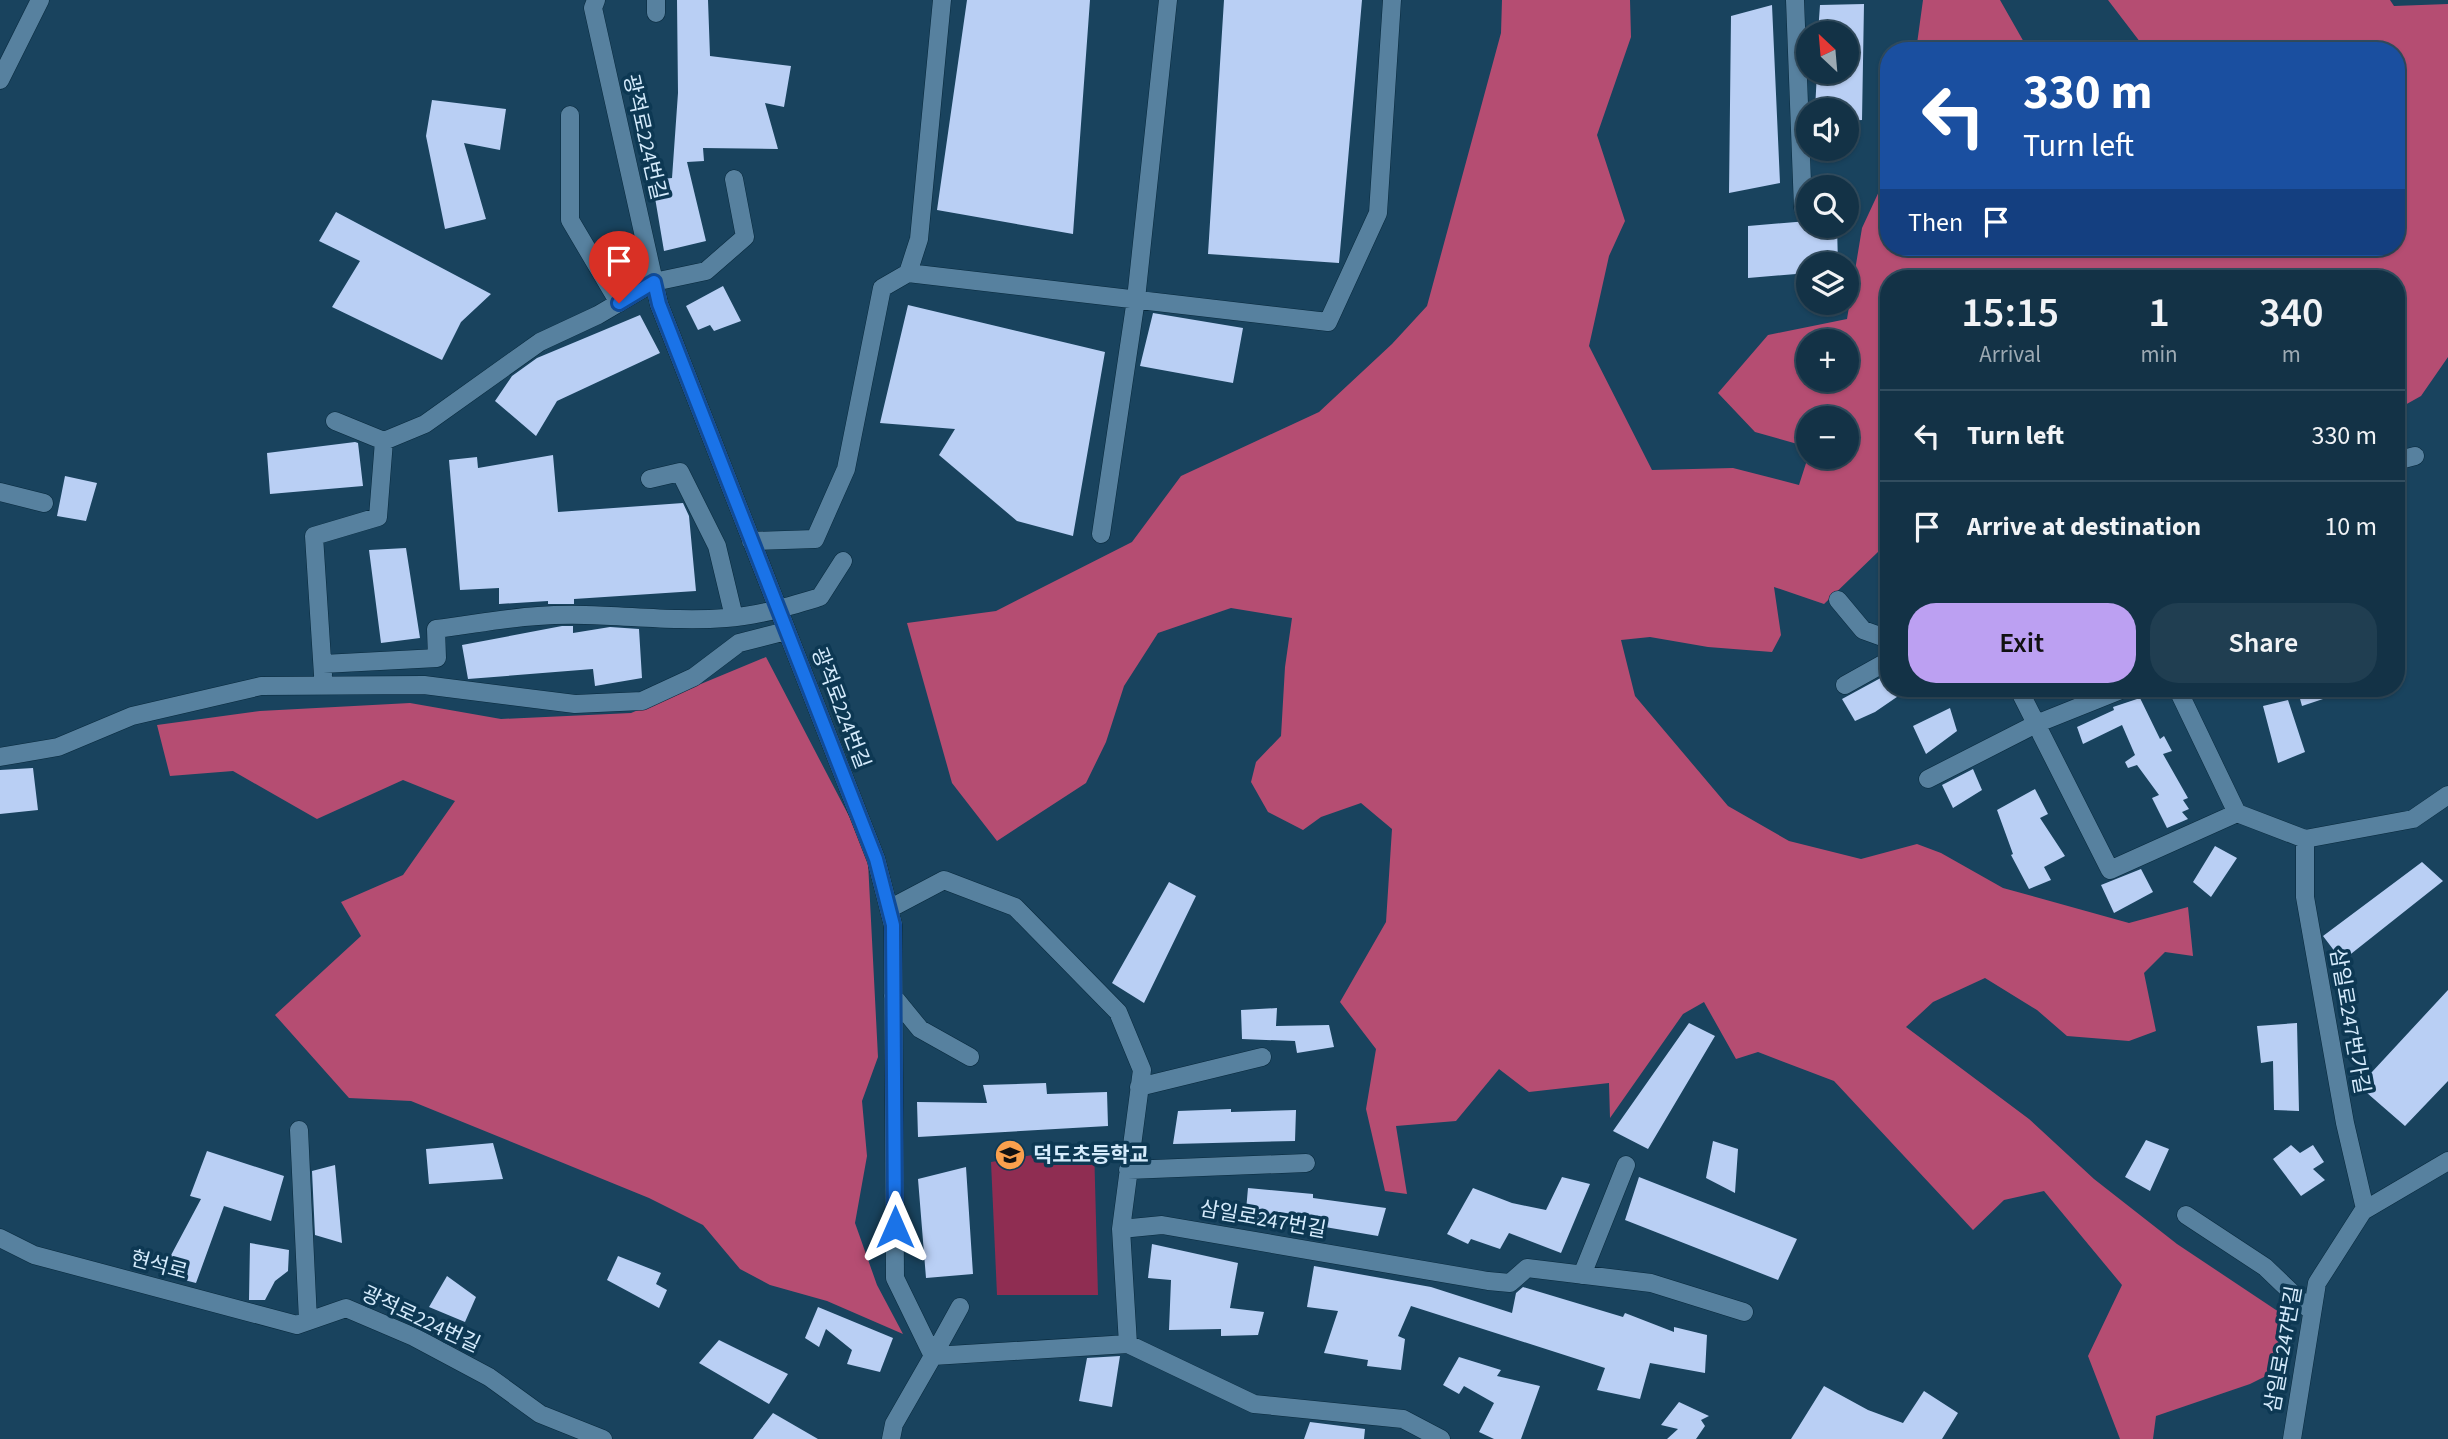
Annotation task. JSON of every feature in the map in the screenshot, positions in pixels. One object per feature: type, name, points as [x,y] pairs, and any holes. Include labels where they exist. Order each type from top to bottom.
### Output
[{"type":"street","points":[[0,80],[40,0]]},
{"type":"street","name":"광적로224번길","points":[[596,0],[593,8],[659,304],[876,859],[893,925],[895,1278],[933,1356]]},
{"type":"street","points":[[908,273],[919,239],[942,0]]},
{"type":"street","points":[[1101,534],[1136,299],[1168,0]]},
{"type":"street","points":[[751,541],[815,539],[846,469],[882,288],[908,273],[1328,322],[1378,213],[1392,0]]},
{"type":"street","points":[[1795,0],[1802,175]]},
{"type":"street","points":[[570,115],[570,220],[619,303]]},
{"type":"street","points":[[335,421],[384,440],[425,424],[540,342],[619,303],[654,282],[706,271],[745,237],[734,179]]},
{"type":"street","points":[[324,686],[314,536],[378,517],[384,440]]},
{"type":"street","points":[[2405,459],[2415,456]]},
{"type":"street","points":[[650,479],[680,472],[717,545],[734,617]]},
{"type":"street","points":[[0,492],[44,503]]},
{"type":"street","points":[[323,664],[436,657],[436,629],[537,616],[626,614],[661,620],[734,617],[778,609],[820,597],[843,561]]},
{"type":"street","points":[[1838,600],[1863,630],[1880,636]]},
{"type":"street","points":[[0,757],[58,747],[104,725],[179,703],[261,686],[424,685],[575,704],[642,701],[694,677],[739,643],[786,631]]},
{"type":"street","points":[[1845,685],[1880,666]]},
{"type":"street","points":[[2022,697],[2110,870],[2237,813]]},
{"type":"street","points":[[1928,779],[2036,724],[2104,697]]},
{"type":"street","points":[[2181,697],[2237,813],[2305,839],[2413,819],[2448,794]]},
{"type":"street","name":"삼일로247번가길","points":[[2305,839],[2305,897],[2345,1122],[2365,1209]]},
{"type":"street","points":[[889,909],[944,880],[1015,907],[1118,1012],[1142,1070],[1121,1229],[1128,1344]]},
{"type":"street","points":[[893,996],[920,1029],[970,1056]]},
{"type":"street","points":[[1139,1087],[1262,1057]]},
{"type":"street","points":[[299,1130],[308,1320]]},
{"type":"street","name":"삼일로247번길","points":[[2292,1439],[2317,1283],[2365,1209],[2448,1161]]},
{"type":"street","points":[[1128,1170],[1306,1163]]},
{"type":"street","points":[[1626,1165],[1582,1275],[1651,1283],[1744,1312]]},
{"type":"street","points":[[2186,1215],[2265,1267],[2312,1312]]},
{"type":"street","name":"삼일로247번길","points":[[1121,1229],[1162,1224],[1510,1283],[1527,1268],[1582,1275]]},
{"type":"street","name":"현석로","points":[[0,1238],[34,1255],[297,1325],[308,1320]]},
{"type":"street","points":[[891,1439],[894,1424],[960,1307]]},
{"type":"street","name":"광적로224번길","points":[[308,1320],[346,1308],[414,1338],[489,1377],[540,1415],[603,1439]]},
{"type":"street","points":[[933,1356],[1128,1344],[1254,1404],[1403,1419],[1441,1439]]},
{"type":"shaded area","points":[[1502,0],[1630,0],[1631,37],[1597,135],[1625,221],[1609,256],[1589,346],[1652,470],[1733,468],[1799,485],[1804,469],[1859,469],[1859,406],[1796,406],[1796,444],[1755,432],[1718,393],[1768,335],[1796,329],[1796,392],[1859,392],[1859,329],[1798,329],[1847,319],[1848,315],[1859,315],[1858,252],[1862,228],[1880,189],[1880,256],[2405,256],[2405,42],[2140,42],[2108,0],[2390,0],[2394,6],[2448,4],[2448,357],[2421,396],[2405,405],[2405,270],[1880,270],[1879,551],[1824,604],[1774,587],[1781,635],[1772,652],[1708,647],[1650,637],[1621,640],[1635,696],[1728,806],[1789,841],[1861,859],[1917,844],[1941,853],[2003,888],[2129,923],[2188,907],[2193,956],[2165,952],[2144,973],[2156,1031],[2129,1041],[2067,1036],[2037,1010],[1985,978],[1933,1002],[1906,1027],[2029,1119],[2094,1179],[2177,1244],[2279,1312],[2282,1368],[2250,1384],[2156,1416],[2153,1439],[2120,1439],[2088,1356],[2122,1285],[2044,1191],[2004,1200],[1973,1230],[1834,1081],[1758,1052],[1736,1059],[1704,1002],[1683,1014],[1610,1118],[1609,1083],[1529,1092],[1499,1069],[1456,1121],[1396,1126],[1407,1194],[1385,1191],[1366,1109],[1376,1049],[1340,1002],[1386,922],[1392,829],[1361,803],[1321,817],[1303,830],[1268,812],[1251,782],[1256,762],[1281,736],[1285,667],[1292,618],[1231,608],[1158,633],[1124,686],[1106,742],[1086,783],[997,841],[952,783],[907,623],[996,611],[1132,542],[1181,476],[1319,412],[1392,344],[1427,306],[1501,33]]},
{"type":"shaded area","points":[[1923,0],[2000,0],[2024,42],[1917,42]]},
{"type":"shaded area","points":[[766,657],[850,818],[868,862],[878,1057],[862,1101],[867,1156],[855,1223],[877,1285],[903,1334],[827,1301],[770,1285],[740,1269],[703,1225],[649,1198],[411,1101],[349,1098],[275,1015],[361,936],[341,902],[403,875],[455,801],[403,780],[317,819],[233,771],[170,776],[157,725],[260,711],[410,703],[501,719],[631,713]]},
{"type":"shaded area","points":[[1094,1145],[1098,1295],[997,1295],[991,1162]]},
{"type":"building","points":[[677,0],[708,0],[710,56],[791,66],[784,107],[765,103],[778,149],[703,148],[704,161],[687,162],[706,241],[664,251],[652,180],[672,178],[678,93]]},
{"type":"building","points":[[967,0],[1090,0],[1073,234],[937,210]]},
{"type":"building","points":[[1224,0],[1362,0],[1339,263],[1208,254]]},
{"type":"building","points":[[1864,4],[1862,120],[1859,120],[1859,98],[1816,98],[1816,84],[1859,84],[1859,21],[1819,21],[1820,5]]},
{"type":"building","points":[[1772,5],[1780,183],[1729,193],[1731,16]]},
{"type":"building","points":[[432,100],[506,109],[500,150],[464,143],[486,219],[445,229],[426,136]]},
{"type":"building","points":[[336,212],[491,294],[461,322],[442,360],[332,307],[360,261],[319,241]]},
{"type":"building","points":[[1796,222],[1796,238],[1837,238],[1838,252],[1796,252],[1796,274],[1748,278],[1748,226]]},
{"type":"building","points":[[723,286],[741,321],[714,331],[710,325],[698,330],[686,306]]},
{"type":"building","points":[[908,305],[1105,352],[1073,536],[1017,521],[939,455],[955,429],[880,423]]},
{"type":"building","points":[[1153,313],[1243,328],[1233,383],[1140,366]]},
{"type":"building","points":[[640,315],[660,353],[557,401],[536,436],[495,401],[512,376],[537,358]]},
{"type":"building","points":[[358,443],[363,486],[270,494],[267,453]]},
{"type":"building","points":[[553,455],[558,512],[683,503],[689,516],[696,591],[574,599],[574,604],[548,604],[548,601],[499,604],[499,588],[460,590],[449,460],[477,457],[478,468]]},
{"type":"building","points":[[65,476],[97,483],[86,521],[57,516]]},
{"type":"building","points":[[406,548],[420,638],[381,643],[369,550]]},
{"type":"building","points":[[573,626],[573,633],[610,627],[639,629],[642,678],[595,686],[593,669],[468,679],[462,645]]},
{"type":"building","points":[[1880,678],[1880,697],[1897,697],[1875,712],[1855,721],[1842,699]]},
{"type":"building","points":[[2300,697],[2329,697],[2302,706]]},
{"type":"building","points":[[2140,698],[2160,739],[2164,736],[2172,751],[2163,754],[2188,798],[2183,800],[2189,809],[2182,812],[2188,819],[2167,828],[2152,798],[2159,795],[2137,765],[2128,768],[2125,762],[2135,755],[2122,725],[2083,744],[2077,727],[2114,710],[2113,707]]},
{"type":"building","points":[[2288,700],[2305,752],[2278,763],[2263,706]]},
{"type":"building","points":[[1950,708],[1957,731],[1926,754],[1913,726]]},
{"type":"building","points":[[33,768],[38,810],[0,814],[0,770]]},
{"type":"building","points":[[1973,769],[1982,790],[1953,808],[1942,785]]},
{"type":"building","points":[[2035,789],[2048,814],[2040,818],[2065,856],[2044,867],[2051,880],[2029,889],[2011,855],[2013,854],[1997,810]]},
{"type":"building","points":[[2215,846],[2237,858],[2211,897],[2193,882]]},
{"type":"building","points":[[2422,862],[2443,881],[2342,961],[2323,936]]},
{"type":"building","points":[[2141,869],[2153,892],[2114,913],[2101,885]]},
{"type":"building","points":[[1169,882],[1196,896],[1144,1003],[1112,983]]},
{"type":"building","points":[[2448,990],[2448,1081],[2405,1126],[2359,1086]]},
{"type":"building","points":[[1277,1008],[1276,1026],[1329,1025],[1334,1047],[1297,1053],[1295,1041],[1242,1039],[1241,1010]]},
{"type":"building","points":[[1689,1023],[1715,1036],[1648,1149],[1613,1131]]},
{"type":"building","points":[[2297,1023],[2299,1111],[2274,1110],[2273,1061],[2261,1063],[2257,1026]]},
{"type":"building","points":[[1046,1083],[1047,1094],[1107,1092],[1108,1126],[918,1137],[917,1102],[987,1103],[983,1085]]},
{"type":"building","points":[[1231,1109],[1231,1112],[1296,1110],[1295,1141],[1173,1144],[1178,1111]]},
{"type":"building","points":[[2146,1140],[2169,1149],[2150,1191],[2125,1177]]},
{"type":"building","points":[[1713,1141],[1738,1149],[1735,1193],[1706,1178]]},
{"type":"building","points":[[493,1143],[503,1179],[429,1184],[426,1149]]},
{"type":"building","points":[[2291,1145],[2300,1153],[2313,1145],[2324,1162],[2313,1169],[2325,1180],[2301,1196],[2273,1159]]},
{"type":"building","points":[[207,1151],[284,1176],[271,1221],[224,1206],[196,1283],[161,1274],[201,1199],[190,1196]]},
{"type":"building","points":[[335,1165],[342,1243],[315,1235],[312,1171]]},
{"type":"building","points":[[966,1167],[973,1274],[926,1278],[918,1179]]},
{"type":"building","points":[[1562,1177],[1590,1184],[1561,1253],[1509,1233],[1500,1249],[1471,1239],[1468,1244],[1447,1234],[1473,1188],[1512,1203],[1546,1210]]},
{"type":"building","points":[[1639,1177],[1797,1239],[1778,1280],[1625,1220]]},
{"type":"building","points":[[1248,1188],[1313,1194],[1313,1198],[1386,1208],[1378,1236],[1319,1226],[1322,1218],[1245,1222]]},
{"type":"building","points":[[250,1243],[289,1250],[288,1271],[275,1281],[265,1300],[249,1300]]},
{"type":"building","points":[[1152,1244],[1238,1263],[1230,1308],[1264,1312],[1258,1335],[1221,1336],[1221,1329],[1169,1330],[1171,1280],[1148,1278]]},
{"type":"building","points":[[618,1256],[661,1273],[656,1284],[667,1290],[659,1308],[607,1280]]},
{"type":"building","points":[[1314,1266],[1431,1287],[1512,1313],[1516,1293],[1523,1287],[1623,1317],[1625,1313],[1674,1332],[1674,1327],[1707,1335],[1705,1373],[1650,1363],[1640,1399],[1597,1390],[1605,1368],[1411,1306],[1398,1336],[1405,1339],[1401,1370],[1367,1366],[1368,1360],[1324,1353],[1338,1311],[1307,1307]]},
{"type":"building","points":[[447,1276],[476,1297],[465,1322],[429,1307]]},
{"type":"building","points":[[818,1307],[893,1338],[880,1372],[847,1364],[852,1350],[826,1329],[819,1347],[805,1338]]},
{"type":"building","points":[[719,1340],[788,1374],[769,1404],[699,1363]]},
{"type":"building","points":[[1120,1356],[1112,1407],[1079,1401],[1087,1358]]},
{"type":"building","points":[[1459,1357],[1501,1370],[1497,1376],[1540,1386],[1521,1439],[1494,1439],[1479,1432],[1494,1403],[1464,1386],[1459,1394],[1443,1385]]},
{"type":"building","points":[[1824,1386],[1868,1410],[1903,1423],[1924,1391],[1958,1413],[1942,1439],[1791,1439]]},
{"type":"building","points":[[1679,1402],[1709,1416],[1701,1420],[1705,1426],[1696,1439],[1667,1439],[1678,1429],[1661,1425]]},
{"type":"building","points":[[773,1413],[818,1439],[753,1439]]},
{"type":"building","points":[[1310,1422],[1365,1429],[1364,1439],[1304,1439]]},
{"type":"place","name":"덕도초등학교","points":[[1010,1155]]},
{"type":"route","points":[[619,303],[654,282],[659,304],[876,859],[893,925],[895,1227]]}]
